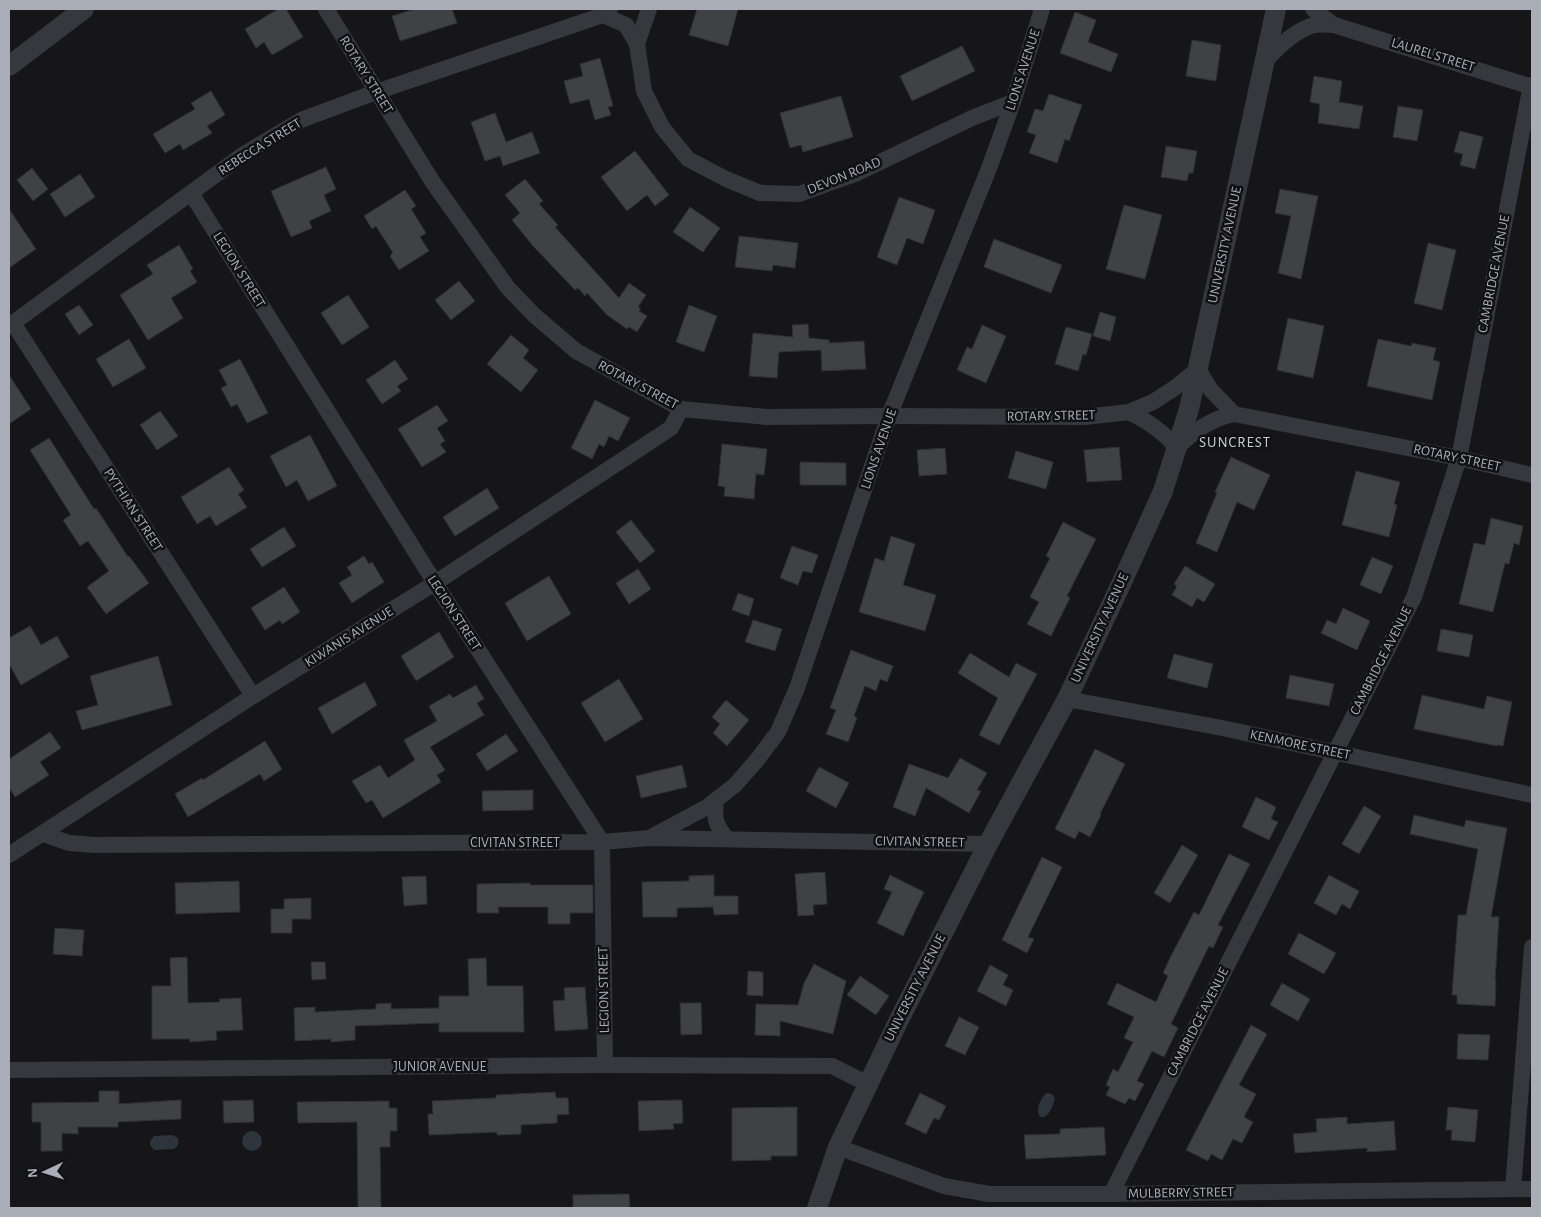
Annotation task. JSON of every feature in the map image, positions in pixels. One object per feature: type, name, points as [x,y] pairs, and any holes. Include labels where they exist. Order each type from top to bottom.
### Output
[{"type":"street","points":[[9,66],[84,9]]},
{"type":"street","name":"ROTARY STREET","points":[[326,9],[432,181],[508,288],[534,315],[576,351],[681,409],[767,418],[889,416],[1085,417],[1129,412],[1153,402],[1176,387],[1198,369]]},
{"type":"street","name":"DEVON ROAD","points":[[649,9],[637,44],[644,91],[662,126],[688,159],[726,179],[760,193],[799,194],[855,174],[972,118],[1013,102]]},
{"type":"street","name":"LIONS AVENUE","points":[[650,838],[707,807],[735,785],[778,732],[797,688],[889,416],[988,171],[1013,102],[1042,9]]},
{"type":"street","name":"UNIVERSITY AVENUE","points":[[817,1208],[838,1147],[868,1084],[988,844],[1066,699],[1163,491],[1189,409],[1276,9]]},
{"type":"street","points":[[1313,9],[1334,25]]},
{"type":"street","points":[[606,12],[626,25],[637,44]]},
{"type":"street","name":"REBECCA STREET","points":[[11,324],[244,154],[300,120],[606,12]]},
{"type":"street","points":[[1266,60],[1297,32],[1315,25],[1334,25]]},
{"type":"street","name":"LAUREL STREET","points":[[1334,25],[1532,86]]},
{"type":"street","name":"CAMBRIDGE AVENUE","points":[[1111,1194],[1414,597],[1459,458],[1532,86]]},
{"type":"street","name":"LEGION STREET","points":[[191,193],[435,583],[602,842],[605,1065]]},
{"type":"street","name":"PYTHIAN STREET","points":[[11,324],[253,696]]},
{"type":"street","points":[[1198,369],[1211,390],[1234,414]]},
{"type":"street","name":"KIWANIS AVENUE","points":[[9,856],[253,696],[435,583],[671,428],[681,409]]},
{"type":"street","points":[[1129,412],[1146,420],[1164,433],[1177,448]]},
{"type":"street","name":"ROTARY STREET","points":[[1177,448],[1202,426],[1223,416],[1234,414],[1459,458],[1532,475]]},
{"type":"street","name":"KENMORE STREET","points":[[1066,699],[1222,728],[1532,796]]},
{"type":"street","points":[[716,800],[714,817],[718,828],[727,839]]},
{"type":"street","name":"CIVITAN STREET","points":[[43,834],[69,843],[94,845],[602,842],[650,838],[988,844]]},
{"type":"street","points":[[1513,1189],[1532,946]]},
{"type":"street","name":"JUNIOR AVENUE","points":[[9,1074],[605,1065],[832,1066],[868,1084]]},
{"type":"street","name":"MULBERRY STREET","points":[[838,1147],[944,1186],[989,1194],[1532,1189]]},
{"type":"shaded area","points":[[1046,1093],[1052,1094],[1055,1100],[1049,1112],[1042,1117],[1039,1116],[1039,1106]]},
{"type":"shaded area","points":[[252,1131],[259,1134],[262,1141],[259,1148],[252,1151],[245,1148],[242,1141],[245,1134]]},
{"type":"shaded area","points":[[172,1135],[178,1138],[178,1144],[173,1149],[154,1150],[150,1145],[150,1141],[154,1136]]},
{"type":"building","points":[[278,9],[286,9],[303,37],[272,55],[264,42],[256,48],[245,29]]},
{"type":"building","points":[[415,9],[452,9],[457,23],[400,41],[392,16]]},
{"type":"building","points":[[697,9],[738,9],[728,46],[689,35]]},
{"type":"building","points":[[1075,12],[1096,20],[1088,42],[1118,54],[1111,72],[1060,53]]},
{"type":"building","points":[[1192,40],[1221,45],[1216,81],[1186,76]]},
{"type":"building","points":[[962,46],[975,71],[912,101],[900,76]]},
{"type":"building","points":[[600,58],[613,106],[608,107],[611,115],[595,120],[589,99],[570,104],[564,81],[583,76],[580,64]]},
{"type":"building","points":[[1314,76],[1342,81],[1339,102],[1363,106],[1359,129],[1318,123],[1320,104],[1310,102]]},
{"type":"building","points":[[211,91],[225,115],[207,126],[212,133],[183,150],[180,144],[165,153],[153,134],[195,109],[191,103]]},
{"type":"building","points":[[1049,94],[1082,105],[1069,141],[1065,139],[1057,163],[1029,153],[1036,135],[1027,132],[1035,109],[1043,111]]},
{"type":"building","points":[[841,96],[853,137],[803,152],[801,145],[790,148],[780,113]]},
{"type":"building","points":[[1398,106],[1423,110],[1417,141],[1393,137]]},
{"type":"building","points":[[495,113],[506,142],[532,132],[540,153],[503,166],[500,156],[485,161],[471,122]]},
{"type":"building","points":[[1460,131],[1483,137],[1475,169],[1460,165],[1463,154],[1454,152]]},
{"type":"building","points":[[1166,146],[1197,151],[1193,173],[1189,173],[1187,181],[1161,177]]},
{"type":"building","points":[[635,151],[669,195],[655,206],[647,195],[627,211],[601,177]]},
{"type":"building","points":[[326,167],[336,189],[324,195],[331,211],[309,221],[312,228],[291,237],[271,191]]},
{"type":"building","points":[[32,168],[48,189],[33,201],[17,180]]},
{"type":"building","points":[[80,174],[95,197],[65,217],[50,194]]},
{"type":"building","points":[[525,179],[543,201],[539,204],[558,225],[555,227],[619,298],[629,283],[646,295],[638,307],[641,309],[639,311],[647,316],[637,332],[629,327],[627,329],[607,315],[587,293],[585,296],[578,288],[575,290],[533,246],[512,220],[520,213],[505,195]]},
{"type":"building","points":[[1280,189],[1318,196],[1301,279],[1278,273],[1291,216],[1275,213]]},
{"type":"building","points":[[405,190],[416,206],[411,209],[426,233],[420,237],[429,251],[399,270],[390,256],[393,253],[376,226],[372,229],[364,216]]},
{"type":"building","points":[[899,197],[935,210],[923,244],[907,238],[897,265],[877,257]]},
{"type":"building","points":[[1124,205],[1162,215],[1145,279],[1106,269]]},
{"type":"building","points":[[690,207],[720,228],[703,252],[673,232]]},
{"type":"building","points":[[9,209],[36,249],[9,268]]},
{"type":"building","points":[[739,236],[798,243],[795,268],[773,265],[772,271],[735,267]]},
{"type":"building","points":[[994,239],[1062,265],[1051,293],[984,267]]},
{"type":"building","points":[[1428,243],[1456,250],[1442,310],[1414,303]]},
{"type":"building","points":[[179,245],[193,269],[190,271],[197,282],[171,298],[183,318],[148,340],[120,295],[153,274],[147,265]]},
{"type":"building","points":[[459,281],[475,301],[451,320],[435,300]]},
{"type":"building","points":[[348,295],[369,327],[342,345],[321,313]]},
{"type":"building","points":[[79,305],[93,325],[79,335],[65,314]]},
{"type":"building","points":[[689,305],[717,316],[704,352],[676,342]]},
{"type":"building","points":[[1100,312],[1116,317],[1110,341],[1093,336]]},
{"type":"building","points":[[1288,318],[1324,326],[1313,378],[1277,370]]},
{"type":"building","points":[[808,324],[809,338],[829,340],[829,343],[864,341],[866,369],[822,371],[821,350],[779,352],[777,378],[749,376],[753,333],[793,337],[792,325]]},
{"type":"building","points":[[982,325],[1006,336],[986,383],[957,370],[967,347],[972,349]]},
{"type":"building","points":[[1066,327],[1092,334],[1086,355],[1083,354],[1078,371],[1055,364]]},
{"type":"building","points":[[511,335],[529,350],[523,358],[538,370],[521,392],[487,364]]},
{"type":"building","points":[[129,339],[146,368],[113,387],[96,359]]},
{"type":"building","points":[[1378,339],[1411,346],[1412,343],[1436,348],[1433,360],[1440,362],[1432,400],[1367,386]]},
{"type":"building","points":[[240,359],[268,413],[247,423],[237,404],[231,407],[221,388],[227,385],[219,370]]},
{"type":"building","points":[[395,360],[408,379],[397,386],[401,391],[382,404],[366,380]]},
{"type":"building","points":[[9,375],[31,409],[9,424]]},
{"type":"building","points":[[595,400],[630,418],[618,441],[609,436],[604,447],[599,444],[592,459],[571,448]]},
{"type":"building","points":[[437,405],[448,421],[437,428],[445,441],[440,444],[446,452],[422,467],[398,429]]},
{"type":"building","points":[[160,411],[178,436],[157,450],[140,425]]},
{"type":"building","points":[[310,435],[337,486],[308,501],[297,480],[286,487],[270,456]]},
{"type":"building","points":[[49,438],[94,509],[96,508],[128,557],[149,583],[106,614],[87,587],[109,571],[88,541],[80,546],[63,520],[71,515],[30,450]]},
{"type":"building","points":[[722,444],[767,449],[764,475],[756,474],[754,499],[724,496],[725,487],[718,486]]},
{"type":"building","points":[[1119,447],[1122,480],[1087,482],[1084,450]]},
{"type":"building","points":[[945,448],[947,474],[919,476],[917,450]]},
{"type":"building","points":[[1016,451],[1053,462],[1046,489],[1008,478]]},
{"type":"building","points":[[1231,457],[1270,475],[1254,510],[1237,502],[1217,552],[1196,543],[1217,493],[1215,492]]},
{"type":"building","points":[[800,462],[846,463],[846,485],[800,485]]},
{"type":"building","points":[[229,467],[244,490],[238,494],[247,507],[216,526],[210,516],[197,524],[181,497]]},
{"type":"building","points":[[1356,471],[1400,482],[1394,504],[1397,505],[1389,537],[1342,525]]},
{"type":"building","points":[[487,488],[499,508],[455,536],[443,517]]},
{"type":"building","points":[[1491,518],[1523,526],[1519,545],[1514,543],[1509,564],[1505,563],[1493,612],[1459,604],[1474,543],[1485,545]]},
{"type":"building","points":[[631,520],[655,551],[640,563],[616,532]]},
{"type":"building","points":[[1063,522],[1096,539],[1067,596],[1070,598],[1051,636],[1027,624],[1039,602],[1030,597],[1050,558],[1046,556]]},
{"type":"building","points":[[284,527],[296,546],[262,567],[250,549]]},
{"type":"building","points":[[891,536],[915,544],[903,585],[936,595],[925,631],[859,612],[875,558],[884,561]]},
{"type":"building","points":[[792,546],[818,555],[812,573],[803,571],[798,585],[780,578]]},
{"type":"building","points":[[364,556],[369,564],[372,562],[384,582],[352,603],[339,583],[352,575],[347,567]]},
{"type":"building","points":[[1372,557],[1393,566],[1381,594],[1360,585]]},
{"type":"building","points":[[1185,566],[1215,584],[1204,602],[1197,598],[1192,607],[1172,595],[1177,586],[1174,584]]},
{"type":"building","points":[[638,569],[651,589],[629,604],[616,583]]},
{"type":"building","points":[[549,576],[571,614],[527,641],[505,603]]},
{"type":"building","points":[[284,587],[300,612],[282,624],[280,620],[265,630],[251,608]]},
{"type":"building","points":[[738,593],[754,599],[749,616],[732,610]]},
{"type":"building","points":[[1343,608],[1370,621],[1357,650],[1321,633],[1327,620],[1336,624]]},
{"type":"building","points":[[753,620],[782,629],[775,651],[745,642]]},
{"type":"building","points":[[30,626],[41,645],[57,636],[69,657],[21,685],[9,664],[9,638]]},
{"type":"building","points":[[1441,629],[1473,635],[1469,657],[1437,651]]},
{"type":"building","points":[[439,632],[454,657],[416,681],[401,656]]},
{"type":"building","points":[[851,650],[893,666],[887,682],[880,679],[876,691],[865,686],[854,716],[857,718],[848,742],[826,734],[836,710],[830,708]]},
{"type":"building","points":[[970,653],[1009,677],[1016,663],[1037,674],[999,745],[979,735],[998,698],[958,673]]},
{"type":"building","points":[[1174,654],[1213,664],[1207,688],[1167,678]]},
{"type":"building","points":[[158,656],[172,705],[82,730],[76,711],[98,705],[90,676]]},
{"type":"building","points":[[1290,675],[1334,684],[1329,706],[1286,698]]},
{"type":"building","points":[[619,679],[643,719],[605,742],[581,703]]},
{"type":"building","points":[[365,682],[377,705],[332,734],[318,708]]},
{"type":"building","points":[[476,685],[484,699],[477,703],[484,715],[430,747],[445,770],[437,775],[441,782],[383,818],[372,800],[366,803],[352,781],[380,765],[388,778],[415,760],[404,740],[437,721],[429,706],[450,694],[453,698]]},
{"type":"building","points":[[1422,695],[1484,709],[1487,696],[1512,702],[1503,746],[1414,729]]},
{"type":"building","points":[[726,700],[749,720],[727,746],[713,733],[720,724],[712,717]]},
{"type":"building","points":[[50,732],[61,748],[40,762],[49,775],[15,797],[9,787],[9,759]]},
{"type":"building","points":[[506,734],[518,751],[487,771],[476,754]]},
{"type":"building","points":[[265,741],[282,769],[264,781],[260,774],[188,817],[175,794],[202,778],[203,780]]},
{"type":"building","points":[[1095,749],[1125,764],[1090,837],[1079,831],[1075,839],[1055,829]]},
{"type":"building","points":[[960,758],[987,773],[977,790],[981,791],[969,813],[926,788],[915,816],[893,807],[909,764],[948,778]]},
{"type":"building","points":[[682,765],[687,787],[641,798],[636,776]]},
{"type":"building","points":[[819,767],[849,783],[836,808],[806,791]]},
{"type":"building","points":[[533,790],[533,810],[483,811],[482,791]]},
{"type":"building","points":[[1256,797],[1276,807],[1271,819],[1278,822],[1269,840],[1242,827]]},
{"type":"building","points":[[1364,806],[1381,816],[1359,854],[1342,844]]},
{"type":"building","points":[[1414,815],[1464,827],[1466,820],[1507,828],[1491,917],[1499,917],[1495,1006],[1457,1004],[1457,995],[1452,995],[1458,915],[1466,915],[1478,849],[1410,834]]},
{"type":"building","points":[[1182,845],[1198,855],[1170,903],[1154,893]]},
{"type":"building","points":[[1229,854],[1250,864],[1218,925],[1223,927],[1213,948],[1209,946],[1171,1024],[1178,1028],[1164,1057],[1152,1051],[1137,1081],[1144,1084],[1135,1101],[1129,1098],[1125,1104],[1106,1095],[1110,1087],[1106,1085],[1113,1069],[1118,1072],[1133,1042],[1124,1038],[1134,1017],[1107,1004],[1117,983],[1156,1002],[1168,976],[1163,973],[1171,956],[1194,912],[1199,915]]},
{"type":"building","points":[[1042,857],[1062,867],[1028,937],[1034,939],[1027,953],[1002,940]]},
{"type":"building","points":[[825,872],[827,904],[813,905],[814,915],[798,916],[795,874]]},
{"type":"building","points":[[714,875],[714,896],[738,896],[738,914],[714,915],[713,907],[677,908],[677,917],[643,917],[642,882],[689,881],[689,876]]},
{"type":"building","points":[[890,875],[924,892],[903,936],[877,923],[892,892],[884,889]]},
{"type":"building","points":[[1329,875],[1359,891],[1350,909],[1342,904],[1336,915],[1314,903]]},
{"type":"building","points":[[426,876],[427,904],[404,906],[402,877]]},
{"type":"building","points":[[239,881],[240,912],[176,914],[175,883]]},
{"type":"building","points":[[530,883],[530,885],[593,885],[593,913],[570,913],[570,924],[548,924],[548,907],[498,907],[499,913],[477,913],[477,884]]},
{"type":"building","points":[[311,898],[311,919],[292,919],[292,933],[271,933],[271,909],[284,909],[284,899]]},
{"type":"building","points":[[55,928],[84,930],[82,956],[53,954]]},
{"type":"building","points":[[1299,933],[1336,953],[1324,974],[1288,954]]},
{"type":"building","points":[[187,957],[188,1003],[220,1002],[219,999],[241,998],[243,1030],[216,1031],[217,1040],[190,1042],[190,1039],[152,1039],[152,986],[171,986],[170,958]]},
{"type":"building","points":[[486,958],[487,986],[523,986],[524,1032],[439,1032],[439,1023],[355,1026],[355,1040],[331,1042],[331,1039],[295,1041],[294,1008],[315,1007],[315,1012],[376,1009],[376,1004],[391,1003],[391,1009],[439,1008],[439,996],[469,996],[468,959]]},
{"type":"building","points":[[311,962],[325,962],[326,979],[312,980]]},
{"type":"building","points":[[814,964],[846,981],[833,1034],[780,1021],[780,1036],[755,1035],[756,1004],[798,1005],[804,983]]},
{"type":"building","points":[[990,965],[1008,975],[1003,985],[1013,990],[1006,1006],[977,991]]},
{"type":"building","points":[[748,971],[763,972],[763,996],[747,995]]},
{"type":"building","points":[[860,976],[889,996],[876,1015],[847,995]]},
{"type":"building","points":[[1282,983],[1310,999],[1298,1021],[1270,1005]]},
{"type":"building","points":[[585,987],[588,1029],[555,1031],[553,1001],[565,1000],[564,988]]},
{"type":"building","points":[[680,1003],[701,1003],[702,1034],[681,1035]]},
{"type":"building","points":[[959,1017],[979,1027],[965,1055],[945,1046]]},
{"type":"building","points":[[1251,1025],[1267,1034],[1239,1085],[1256,1094],[1244,1117],[1253,1122],[1242,1143],[1233,1139],[1222,1160],[1211,1154],[1208,1161],[1186,1150]]},
{"type":"building","points":[[1458,1034],[1490,1035],[1488,1060],[1457,1059]]},
{"type":"building","points":[[99,1091],[119,1091],[119,1104],[181,1100],[181,1119],[118,1122],[118,1127],[78,1127],[78,1134],[62,1133],[62,1151],[41,1151],[41,1122],[32,1122],[32,1103],[99,1102]]},
{"type":"building","points":[[555,1092],[556,1098],[568,1098],[569,1114],[557,1115],[557,1123],[521,1125],[521,1134],[497,1135],[497,1132],[429,1135],[428,1114],[433,1114],[432,1101],[496,1098],[496,1095]]},
{"type":"building","points":[[920,1093],[946,1106],[939,1120],[934,1118],[926,1134],[905,1124]]},
{"type":"building","points":[[253,1100],[254,1122],[224,1123],[223,1101]]},
{"type":"building","points":[[682,1100],[683,1123],[673,1124],[674,1129],[639,1131],[638,1101]]},
{"type":"building","points":[[389,1101],[389,1108],[397,1108],[397,1131],[390,1131],[390,1147],[380,1147],[381,1208],[358,1208],[357,1122],[298,1123],[297,1102]]},
{"type":"building","points":[[797,1107],[797,1156],[771,1156],[771,1160],[732,1161],[732,1108]]},
{"type":"building","points":[[1448,1107],[1478,1110],[1475,1142],[1451,1140],[1452,1130],[1446,1130]]},
{"type":"building","points":[[1347,1117],[1347,1124],[1394,1121],[1396,1150],[1367,1152],[1367,1148],[1295,1153],[1293,1134],[1317,1132],[1316,1119]]},
{"type":"building","points":[[1104,1127],[1106,1155],[1026,1159],[1024,1135],[1060,1134],[1060,1129]]},
{"type":"building","points":[[629,1194],[630,1208],[573,1208],[573,1195]]},
{"type":"district","name":"SUNCREST","points":[[1235,442]]}]
